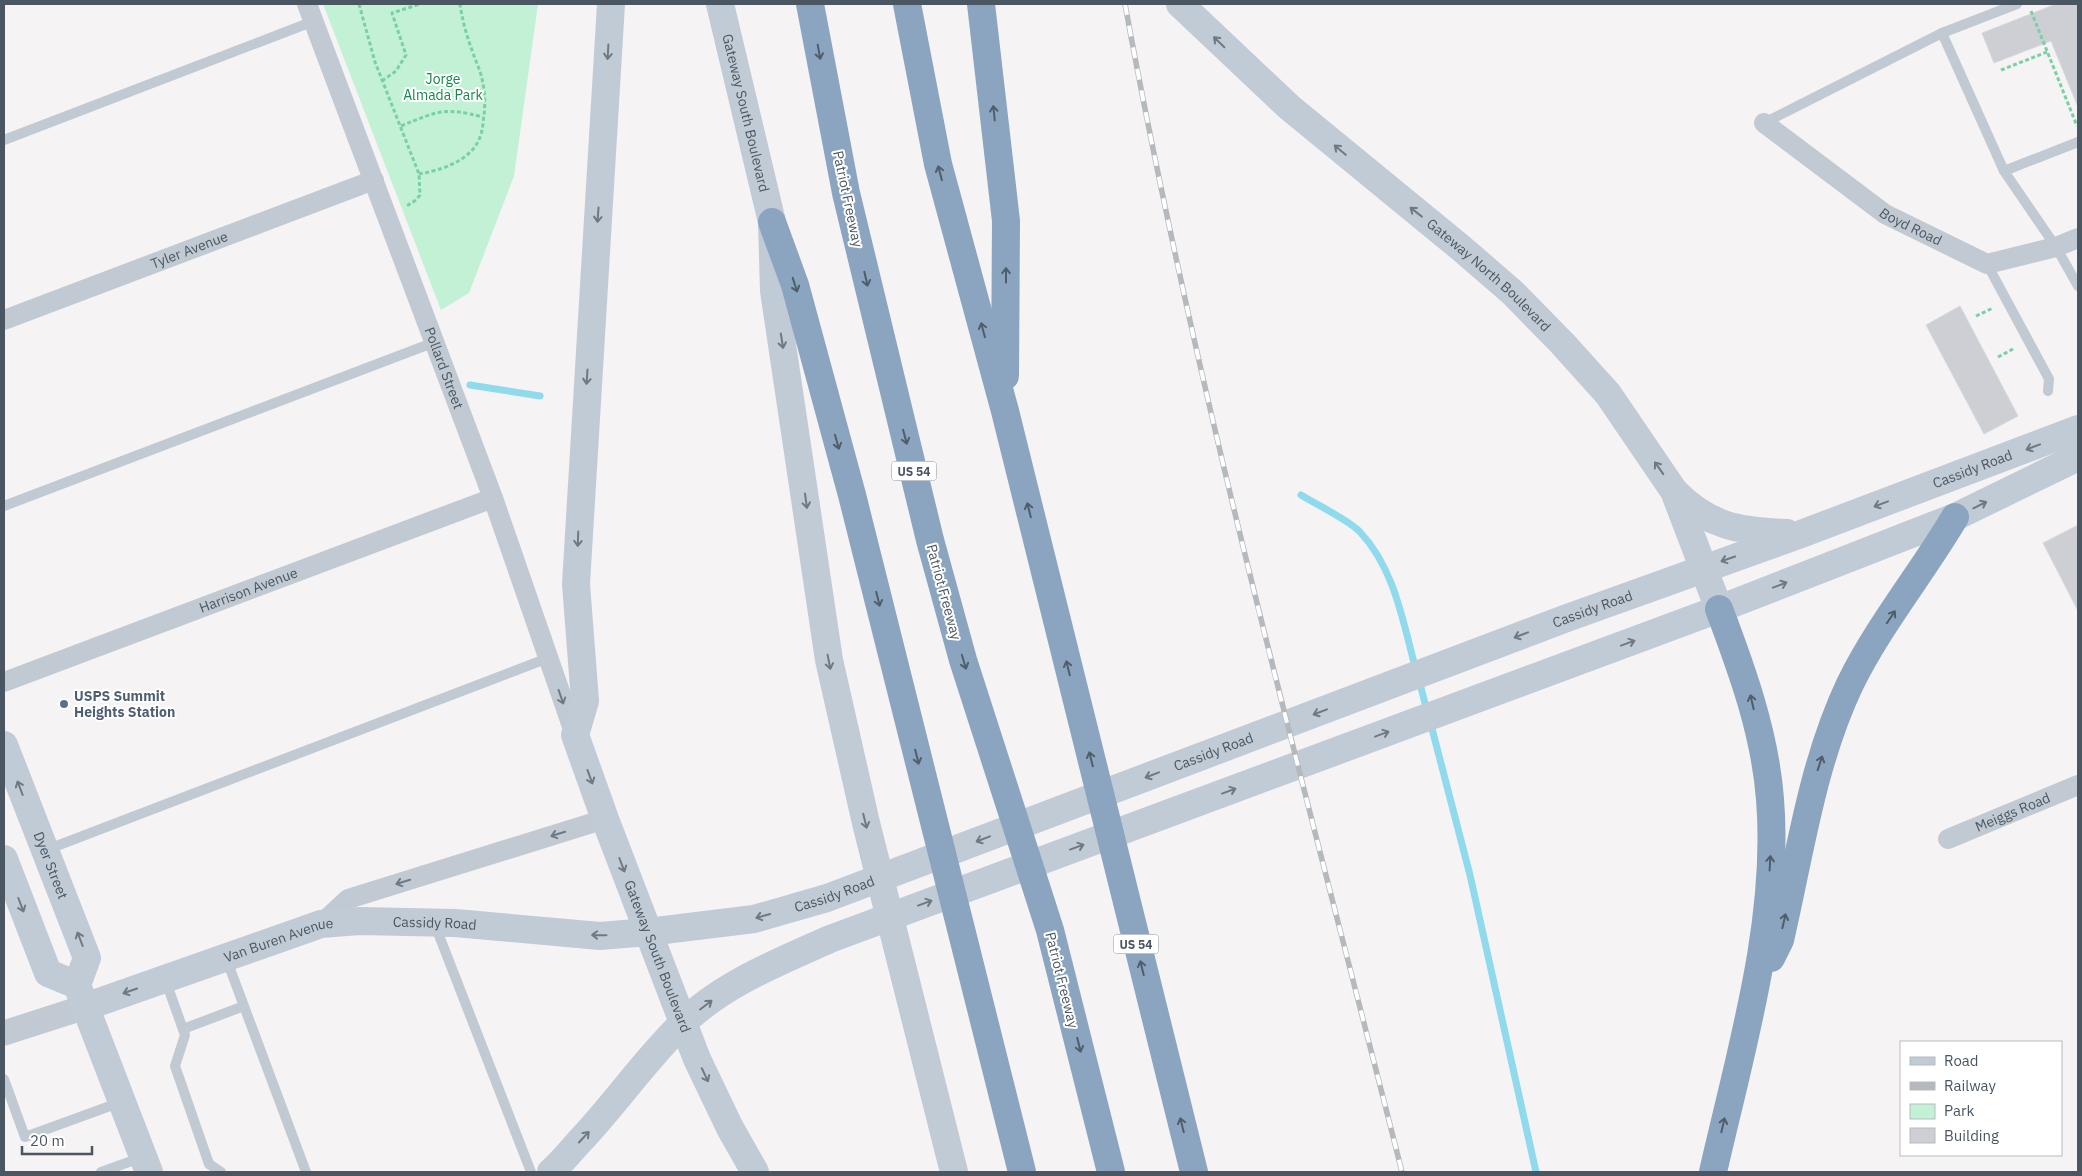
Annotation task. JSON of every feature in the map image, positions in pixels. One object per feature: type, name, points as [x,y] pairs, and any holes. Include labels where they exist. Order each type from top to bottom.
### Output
[{"type":"highway","name":"Patriot Freeway","points":[[810,4],[846,193],[930,540],[963,660],[1050,930],[1111,1172]]},
{"type":"highway","name":"US 54","points":[[908,4],[938,164],[1005,411],[1194,1172]]},
{"type":"highway","points":[[982,4],[1006,221],[1005,411]]},
{"type":"highway","points":[[772,222],[795,285],[852,495],[1022,1172]]},
{"type":"highway","points":[[1752,998],[1780,940],[1810,798],[1839,709],[1864,660],[1955,517]]},
{"type":"highway","points":[[1713,1172],[1752,998],[1769,884],[1771,842],[1770,798],[1750,695],[1719,609]]},
{"type":"main road","points":[[575,735],[585,701],[576,584],[611,4]]},
{"type":"main road","name":"Gateway South Boulevard","points":[[720,4],[772,222],[774,291],[829,660],[866,823],[954,1172]]},
{"type":"main road","name":"Gateway North Boulevard","points":[[1180,4],[1288,107],[1498,280],[1562,343],[1608,394],[1674,491],[1719,609]]},
{"type":"main road","name":"Cassidy Road","points":[[321,924],[359,921],[434,922],[600,936],[754,919],[827,898],[1566,618],[1801,534],[2078,429]]},
{"type":"main road","points":[[550,1172],[614,1105],[658,1049],[683,1023],[718,997],[758,972],[830,939],[1719,609],[1955,517],[2078,457]]},
{"type":"main road","points":[[1674,491],[1692,509],[1718,523],[1744,531],[1801,534]]},
{"type":"main road","name":"Gateway South Boulevard","points":[[575,735],[683,1023],[730,1128],[754,1172]]},
{"type":"main road","name":"Dyer Street","points":[[4,746],[87,958],[81,996]]},
{"type":"main road","points":[[5,865],[48,973],[81,996],[147,1164]]},
{"type":"main road","name":"Van Buren Avenue","points":[[81,996],[165,978],[321,924]]},
{"type":"street","name":"Pollard Street","points":[[311,13],[436,342],[493,498],[575,735]]},
{"type":"street","name":"Boyd Road","points":[[1764,123],[1886,214],[1987,264]]},
{"type":"street","name":"Tyler Avenue","points":[[4,320],[374,180]]},
{"type":"street","points":[[1987,264],[2056,247],[2078,238]]},
{"type":"street","name":"Harrison Avenue","points":[[4,682],[493,498]]},
{"type":"street","name":"Meiggs Road","points":[[1948,839],[2078,785]]},
{"type":"street","name":"Van Buren Avenue","points":[[321,924],[348,899],[605,819]]},
{"type":"street","name":"Van Buren Avenue","points":[[4,1033],[81,996]]},
{"type":"lane","points":[[1764,123],[1942,34],[2017,4]]},
{"type":"lane","points":[[4,140],[311,13]]},
{"type":"lane","points":[[1942,34],[2004,171],[2056,247],[2078,286]]},
{"type":"lane","points":[[2004,171],[2078,142]]},
{"type":"lane","points":[[1987,264],[2049,379],[2048,391]]},
{"type":"lane","points":[[4,506],[436,342]]},
{"type":"lane","points":[[45,850],[548,658]]},
{"type":"lane","points":[[434,922],[531,1172]]},
{"type":"lane","points":[[226,956],[306,1172]]},
{"type":"lane","points":[[165,978],[185,1035],[175,1066],[209,1164],[221,1172]]},
{"type":"lane","points":[[183,1029],[244,1006]]},
{"type":"lane","points":[[4,1079],[25,1137],[122,1102]]},
{"type":"lane","points":[[101,1172],[147,1164]]},
{"type":"path","points":[[359,4],[382,81],[419,174],[420,194],[416,200],[400,209]]},
{"type":"path","points":[[382,81],[396,71],[406,55],[392,14],[420,4]]},
{"type":"path","points":[[419,174],[450,166],[460,160],[481,136],[485,94],[479,67],[468,44],[460,4]]},
{"type":"path","points":[[2028,4],[2078,131]]},
{"type":"path","points":[[2001,70],[2047,52]]},
{"type":"path","points":[[401,126],[428,115],[452,110],[483,116]]},
{"type":"green space","name":"Jorge Almada Park","points":[[323,4],[538,4],[514,176],[469,293],[441,310]]},
{"type":"building","points":[[2056,4],[2078,4],[2078,107],[2051,41],[1994,63],[1982,33]]},
{"type":"building","points":[[1960,306],[2018,416],[1984,434],[1926,325]]},
{"type":"building","points":[[2078,525],[2078,611],[2043,543]]},
{"type":"waterway","points":[[470,385],[540,396]]},
{"type":"waterway","points":[[1301,495],[1355,527],[1372,547],[1390,580],[1402,615],[1416,670]]},
{"type":"waterway","points":[[1419,680],[1427,711]]},
{"type":"waterway","points":[[1430,721],[1470,875],[1536,1172]]},
{"type":"railway","points":[[1125,4],[1185,298],[1218,444],[1290,736],[1402,1172]]},
{"type":"place","name":"USPS Summit Heights Station","points":[[64,704]]}]
